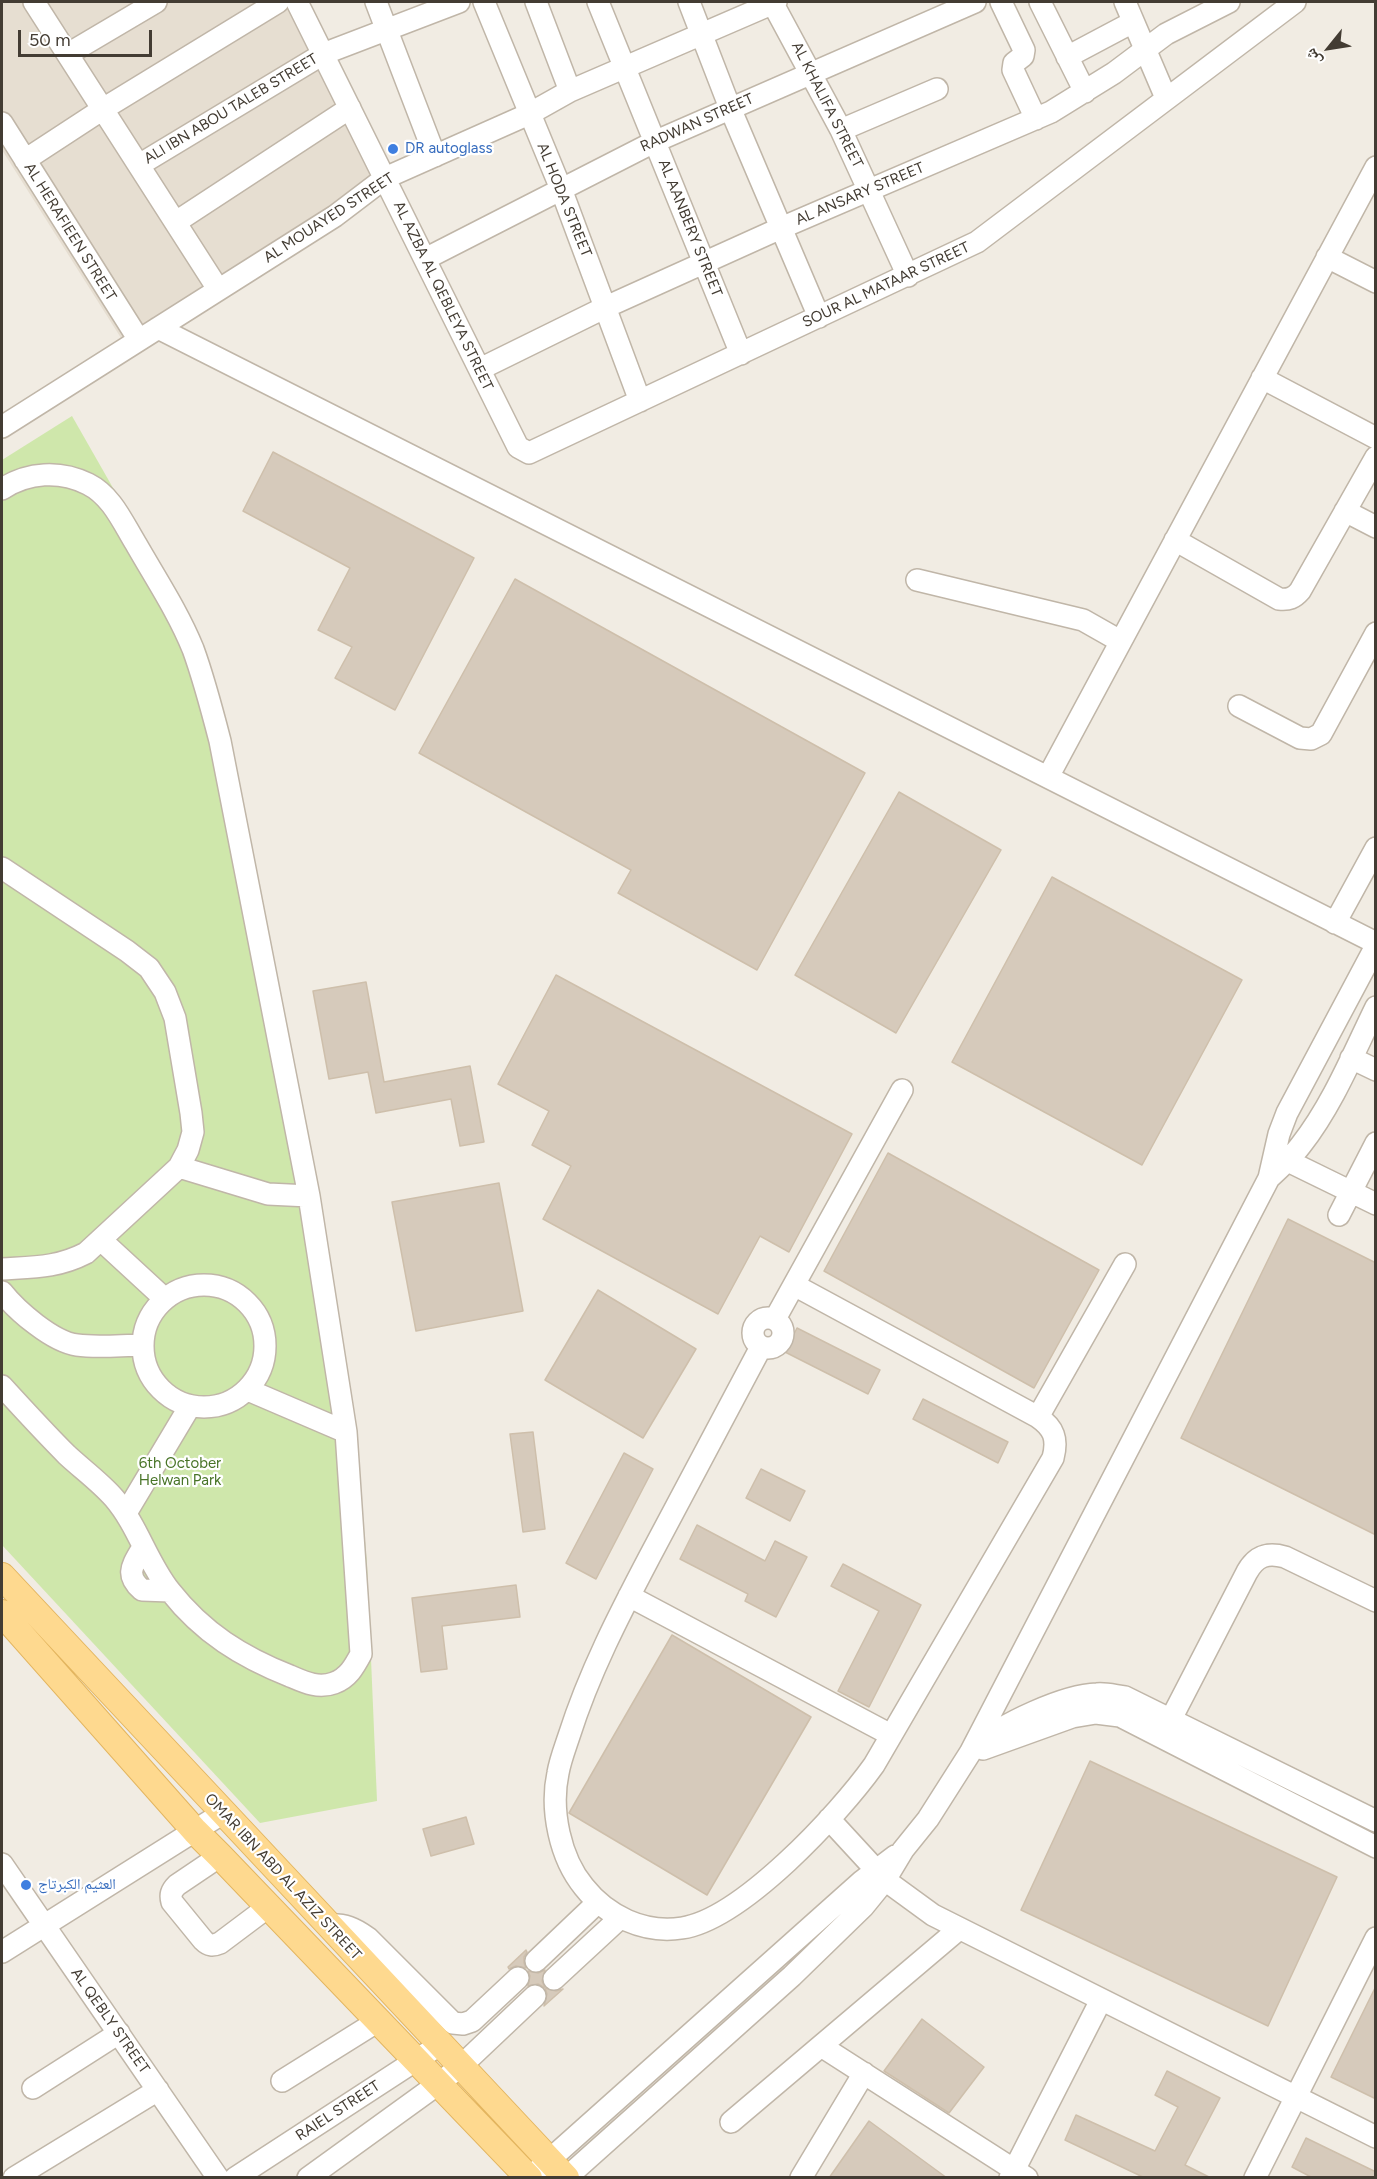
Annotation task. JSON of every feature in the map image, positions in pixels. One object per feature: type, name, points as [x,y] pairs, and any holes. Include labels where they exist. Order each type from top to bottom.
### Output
[{"type":"main road","name":"OMAR IBN ABD AL AZIZ STREET","points":[[2,1576],[561,2172]]},
{"type":"main road","name":"OMAR IBN ABD AL AZIZ STREET","points":[[2,1613],[195,1831],[528,2177]]},
{"type":"street","points":[[34,2],[218,289]]},
{"type":"street","points":[[68,54],[156,2]]},
{"type":"street","points":[[25,160],[103,109],[278,2]]},
{"type":"street","name":"AL AZBA AL QEBLEYA STREET","points":[[297,2],[518,447],[525,453],[533,453]]},
{"type":"street","points":[[376,2],[435,156]]},
{"type":"street","name":"ALI IBN ABOU TALEB STREET","points":[[139,165],[323,54],[459,2]]},
{"type":"street","name":"AL HODA STREET","points":[[484,2],[561,189],[640,401]]},
{"type":"street","points":[[536,2],[570,91]]},
{"type":"street","name":"AL AANBERY STREET","points":[[598,2],[741,354]]},
{"type":"street","points":[[688,2],[730,108],[819,316]]},
{"type":"street","name":"AL MOUAYED STREET","points":[[2,428],[335,216],[385,178],[529,114],[570,91],[774,2]]},
{"type":"street","name":"AL KHALIFA STREET","points":[[774,2],[841,130],[908,276]]},
{"type":"street","name":"RADWAN STREET","points":[[425,259],[654,142],[812,72],[950,7],[975,2]]},
{"type":"street","points":[[1001,2],[1024,50],[1023,56],[1014,63],[1013,70],[1036,119]]},
{"type":"street","points":[[1040,2],[1085,92]]},
{"type":"street","points":[[1125,2],[1166,98]]},
{"type":"street","name":"AL ANSARY STREET","points":[[480,369],[606,307],[781,228],[1036,119],[1085,92],[1204,7],[1229,2]]},
{"type":"street","name":"SOUR AL MATAAR STREET","points":[[533,453],[977,242],[1295,2]]},
{"type":"street","points":[[1067,57],[1133,22]]},
{"type":"street","points":[[841,130],[937,89]]},
{"type":"street","points":[[176,222],[350,108]]},
{"type":"street","name":"AL HERAFIEEN STREET","points":[[2,123],[139,340]]},
{"type":"street","points":[[1047,777],[1376,167]]},
{"type":"street","points":[[1327,257],[1376,282]]},
{"type":"street","points":[[158,328],[1376,945],[1287,1113],[1279,1134],[1269,1178],[970,1753],[928,1819],[880,1875],[607,2109],[561,2172]]},
{"type":"street","points":[[1262,378],[1376,438]]},
{"type":"street","points":[[1175,540],[1280,599],[1288,600],[1300,591],[1376,457]]},
{"type":"street","points":[[2,489],[34,475],[63,475],[90,485],[112,503],[171,604],[192,648],[208,694],[220,741],[309,1196],[346,1432],[361,1654],[351,1672],[333,1684],[313,1685],[258,1663],[225,1644],[210,1632],[170,1591],[143,1547],[126,1513],[111,1495],[66,1453],[2,1386]]},
{"type":"street","points":[[1345,511],[1376,526]]},
{"type":"street","points":[[917,580],[1083,620],[1120,641]]},
{"type":"street","points":[[1239,706],[1300,738],[1311,739],[1321,734],[1376,633]]},
{"type":"street","points":[[1335,923],[1376,848]]},
{"type":"street","points":[[2,868],[128,951],[149,968],[165,992],[175,1018],[193,1132],[188,1150],[179,1167],[86,1253],[68,1262],[49,1267],[2,1269]]},
{"type":"street","points":[[1269,1178],[1288,1161],[1313,1128],[1341,1080],[1376,1007]]},
{"type":"street","points":[[1351,1058],[1376,1070]]},
{"type":"street","points":[[1311,1065],[1341,1080]]},
{"type":"street","points":[[794,1285],[1038,1417],[1048,1424],[1054,1434],[1056,1446],[1053,1458],[874,1766],[860,1784],[830,1819],[794,1855],[763,1881],[713,1917],[682,1928],[650,1928],[620,1918],[597,1903],[574,1875],[556,1819],[555,1795],[558,1772],[577,1711],[601,1652],[761,1347],[755,1342],[753,1328],[762,1318],[775,1319],[902,1090]]},
{"type":"street","points":[[1339,1215],[1376,1143]]},
{"type":"street","points":[[1288,1161],[1376,1204]]},
{"type":"street","points":[[179,1167],[268,1194],[309,1196]]},
{"type":"street","points":[[101,1240],[165,1299]]},
{"type":"street","points":[[1038,1417],[1125,1264]]},
{"type":"street","points":[[199,1285],[218,1286],[235,1293],[250,1305],[260,1320],[265,1338],[265,1357],[259,1375],[248,1390],[221,1405],[206,1408],[190,1406],[175,1400],[156,1383],[145,1362],[143,1345],[146,1328],[153,1312],[165,1299],[181,1289],[199,1285]]},
{"type":"street","points":[[2,1292],[48,1333],[62,1341],[78,1346],[143,1345]]},
{"type":"street","points":[[248,1390],[346,1432]]},
{"type":"street","points":[[126,1513],[190,1406]]},
{"type":"street","points":[[1171,1719],[1246,1572],[1262,1555],[1274,1554],[1285,1557],[1376,1601]]},
{"type":"street","points":[[629,1596],[891,1735]]},
{"type":"street","points":[[970,1753],[989,1736],[1011,1723],[1070,1699],[1097,1694],[1125,1697],[1376,1821]]},
{"type":"street","points":[[970,1753],[1072,1717],[1096,1713],[1120,1716],[1376,1847]]},
{"type":"street","points":[[2,1952],[222,1813]]},
{"type":"street","points":[[830,1819],[880,1875],[933,1915],[1376,2137]]},
{"type":"street","points":[[220,1856],[172,1890],[172,1902],[203,1941],[207,1945],[220,1943],[268,1907]]},
{"type":"street","name":"AL QEBLY STREET","points":[[2,1864],[218,2178]]},
{"type":"street","points":[[528,2177],[561,2172],[624,2127],[792,1976],[863,1907],[880,1875]]},
{"type":"street","points":[[536,1961],[597,1903]]},
{"type":"street","points":[[554,1979],[620,1918]]},
{"type":"street","points":[[328,1925],[356,1929],[368,1938],[453,2023],[463,2024],[472,2021],[518,1978]]},
{"type":"street","points":[[731,2122],[959,1929]]},
{"type":"street","points":[[1255,2178],[1376,1938]]},
{"type":"street","points":[[308,2178],[438,2085],[535,1996]]},
{"type":"street","points":[[821,2046],[1017,2175],[1101,2000]]},
{"type":"street","points":[[282,2081],[378,2021]]},
{"type":"street","points":[[33,2088],[119,2033]]},
{"type":"street","name":"RAIEL STREET","points":[[235,2178],[441,2044]]},
{"type":"street","points":[[801,2178],[864,2073]]},
{"type":"street","points":[[14,2178],[158,2090]]},
{"type":"street","points":[[607,2109],[624,2127]]},
{"type":"shaded area","points":[[2,2],[285,2],[382,195],[133,357],[2,150]]},
{"type":"green space","name":"6th October Helwan Park","points":[[72,416],[202,644],[219,694],[231,738],[331,1268],[355,1427],[367,1564],[377,1801],[260,1823],[2,1545],[2,460]]},
{"type":"building","points":[[273,452],[474,558],[395,710],[335,678],[352,647],[318,630],[350,568],[243,511]]},
{"type":"building","points":[[515,579],[865,773],[757,970],[618,893],[631,870],[419,753]]},
{"type":"building","points":[[899,792],[1001,850],[896,1033],[795,975]]},
{"type":"building","points":[[1052,877],[1242,980],[1142,1165],[952,1062]]},
{"type":"building","points":[[556,975],[852,1134],[789,1252],[760,1236],[718,1314],[543,1219],[571,1166],[532,1145],[549,1111],[498,1084]]},
{"type":"building","points":[[366,982],[384,1082],[470,1066],[484,1142],[460,1146],[451,1099],[376,1113],[368,1072],[329,1079],[313,991]]},
{"type":"building","points":[[888,1153],[1099,1270],[1034,1388],[824,1271]]},
{"type":"building","points":[[499,1183],[523,1311],[416,1331],[392,1202]]},
{"type":"building","points":[[1288,1219],[1376,1263],[1376,1535],[1181,1438]]},
{"type":"building","points":[[598,1290],[696,1349],[643,1438],[545,1380]]},
{"type":"building","points":[[797,1328],[880,1370],[868,1394],[785,1352]]},
{"type":"building","points":[[923,1399],[1008,1442],[998,1463],[913,1419]]},
{"type":"building","points":[[533,1432],[545,1529],[523,1532],[510,1434]]},
{"type":"building","points":[[624,1453],[653,1469],[596,1579],[566,1563]]},
{"type":"building","points":[[761,1469],[805,1491],[790,1521],[746,1498]]},
{"type":"building","points":[[697,1525],[765,1561],[775,1541],[807,1557],[776,1617],[745,1601],[748,1594],[680,1559]]},
{"type":"building","points":[[843,1564],[921,1605],[869,1707],[838,1691],[879,1611],[831,1586]]},
{"type":"building","points":[[516,1585],[520,1617],[442,1626],[447,1669],[421,1672],[412,1598]]},
{"type":"building","points":[[672,1635],[811,1717],[707,1895],[569,1813]]},
{"type":"building","points":[[1090,1761],[1337,1877],[1268,2026],[1021,1910]]},
{"type":"building","points":[[466,1817],[474,1844],[431,1856],[423,1829]]},
{"type":"building","points":[[526,1950],[524,1963],[526,1968],[516,1966],[509,1969],[508,1967]]},
{"type":"building","points":[[545,1970],[542,1981],[545,1988],[538,1984],[528,1986],[530,1976],[528,1971],[538,1973]]},
{"type":"building","points":[[1376,1986],[1376,2099],[1331,2077]]},
{"type":"building","points":[[545,1988],[556,1991],[563,1989],[544,2006],[547,1994]]},
{"type":"building","points":[[922,2019],[984,2067],[949,2113],[884,2071]]},
{"type":"building","points":[[1167,2071],[1220,2098],[1185,2165],[1211,2178],[1145,2178],[1065,2140],[1076,2115],[1155,2151],[1178,2107],[1155,2095]]},
{"type":"building","points":[[869,2121],[947,2178],[829,2178]]},
{"type":"building","points":[[1306,2138],[1376,2172],[1376,2178],[1313,2178],[1292,2167]]},
{"type":"place","name":"DR autoglass","points":[[393,149]]},
{"type":"place","name":"العثيم الكبرتاج","points":[[26,1885]]}]
